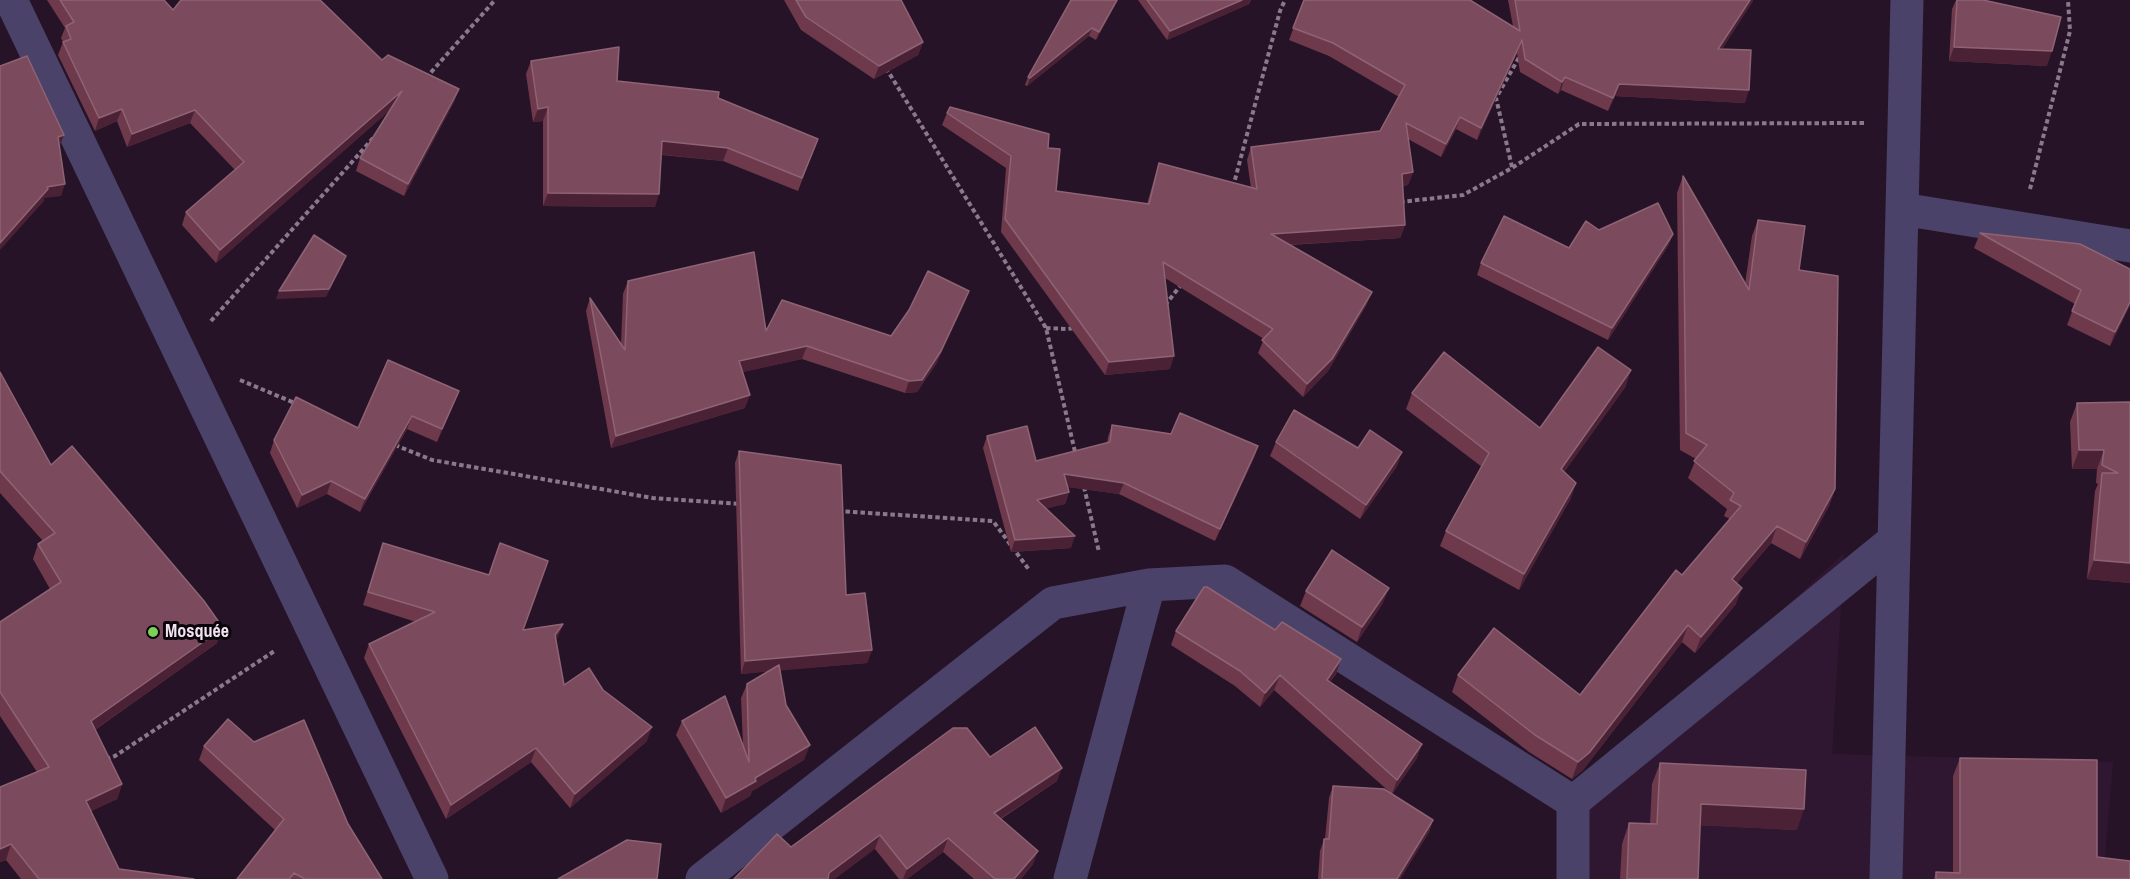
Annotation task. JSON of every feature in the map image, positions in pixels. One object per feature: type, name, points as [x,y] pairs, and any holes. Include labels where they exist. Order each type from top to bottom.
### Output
[{"type":"street","points":[[11,0],[432,879]]},
{"type":"street","points":[[1886,879],[1907,0]]},
{"type":"street","points":[[1902,210],[2130,246]]},
{"type":"street","points":[[1573,802],[1894,540]]},
{"type":"street","points":[[702,879],[1053,603],[1149,585],[1225,581],[1573,802]]},
{"type":"street","points":[[1070,879],[1149,585]]},
{"type":"street","points":[[1573,802],[1573,879]]},
{"type":"path","points":[[423,81],[495,0]]},
{"type":"path","points":[[1233,188],[1280,11],[1285,0]]},
{"type":"path","points":[[2020,228],[2070,31],[2068,0]]},
{"type":"path","points":[[1512,168],[1496,98],[1522,51]]},
{"type":"path","points":[[880,60],[1046,328],[1079,466]]},
{"type":"path","points":[[1395,202],[1463,195],[1512,168],[1579,124],[1904,122]]},
{"type":"path","points":[[301,405],[181,355],[376,134]]},
{"type":"path","points":[[1160,312],[1186,278]]},
{"type":"path","points":[[1046,328],[1078,327]]},
{"type":"path","points":[[388,442],[432,460],[653,498],[747,505]]},
{"type":"path","points":[[1082,478],[1109,594]]},
{"type":"path","points":[[829,510],[993,521],[1053,603]]},
{"type":"path","points":[[103,760],[115,756],[311,626]]},
{"type":"shaded area","points":[[1844,553],[1832,754],[2113,762],[2103,879],[1570,879],[1572,806]]},
{"type":"building","points":[[60,0],[164,0],[173,10],[181,0],[320,0],[382,60],[388,55],[459,89],[408,184],[360,158],[402,91],[220,250],[186,212],[244,162],[195,110],[132,134],[122,109],[99,118],[63,42],[71,39],[66,26],[74,22]]},
{"type":"building","points":[[796,0],[901,0],[923,42],[879,66],[806,17]]},
{"type":"building","points":[[1071,0],[1117,0],[1099,32],[1092,28],[1030,78],[1028,77]]},
{"type":"building","points":[[1147,0],[1242,0],[1170,31]]},
{"type":"building","points":[[1304,0],[1470,0],[1520,31],[1515,0],[1750,0],[1718,49],[1751,50],[1749,90],[1619,84],[1613,98],[1565,77],[1562,82],[1525,59],[1522,40],[1481,128],[1460,117],[1446,144],[1406,123],[1413,172],[1402,174],[1405,225],[1271,234],[1372,292],[1332,359],[1307,384],[1262,340],[1273,329],[1163,262],[1174,356],[1109,362],[1005,219],[1011,156],[947,113],[950,107],[1049,134],[1048,148],[1060,149],[1056,191],[1149,204],[1159,163],[1257,189],[1251,147],[1380,131],[1405,85],[1333,43],[1293,28]]},
{"type":"building","points":[[1957,0],[1983,0],[2061,17],[2052,51],[1954,47]]},
{"type":"building","points":[[619,47],[617,81],[719,92],[718,98],[818,139],[802,178],[728,148],[662,141],[659,194],[548,193],[548,107],[538,109],[531,61]]},
{"type":"building","points":[[27,56],[64,135],[58,137],[65,184],[47,187],[48,189],[0,243],[0,66]]},
{"type":"building","points":[[1683,176],[1749,290],[1758,220],[1805,226],[1799,270],[1838,276],[1835,489],[1806,542],[1777,526],[1732,579],[1742,588],[1701,637],[1688,625],[1589,753],[1578,762],[1535,735],[1458,675],[1494,628],[1580,695],[1676,570],[1682,575],[1741,506],[1730,500],[1734,493],[1694,461],[1707,445],[1686,433]]},
{"type":"building","points":[[1658,203],[1673,234],[1612,328],[1481,263],[1504,216],[1569,248],[1586,221],[1599,230]]},
{"type":"building","points":[[1980,233],[2080,244],[2130,269],[2130,302],[2115,332],[2072,311],[2081,290]]},
{"type":"building","points":[[314,235],[346,256],[329,289],[279,291]]},
{"type":"building","points":[[754,252],[766,331],[782,300],[891,336],[909,310],[928,271],[969,291],[941,351],[922,380],[909,381],[807,346],[739,361],[750,395],[616,436],[590,298],[625,350],[628,281]]},
{"type":"building","points":[[1598,347],[1631,370],[1561,469],[1576,483],[1524,574],[1446,531],[1489,453],[1412,393],[1444,352],[1540,428]]},
{"type":"building","points":[[388,360],[459,391],[442,429],[412,416],[365,499],[331,481],[302,495],[274,440],[296,397],[358,428]]},
{"type":"building","points":[[0,372],[51,465],[72,446],[204,601],[223,628],[91,721],[122,784],[86,801],[119,869],[194,879],[39,879],[11,844],[0,849],[0,787],[49,767],[0,692],[0,622],[61,582],[38,544],[55,533],[0,471]]},
{"type":"building","points":[[2130,402],[2130,563],[2094,560],[2102,473],[2118,473],[2102,465],[2104,450],[2079,450],[2077,403]]},
{"type":"building","points":[[1294,410],[1358,448],[1370,430],[1402,452],[1366,505],[1276,442]]},
{"type":"building","points":[[1180,413],[1258,446],[1220,529],[1124,483],[1064,474],[1069,492],[1037,500],[1075,536],[1015,540],[987,436],[1027,426],[1036,461],[1110,442],[1112,425],[1171,434]]},
{"type":"building","points":[[739,451],[841,465],[846,595],[865,593],[872,650],[745,661]]},
{"type":"building","points":[[383,543],[489,575],[500,543],[548,561],[523,630],[563,624],[555,635],[564,685],[589,668],[603,690],[652,727],[575,794],[536,748],[451,805],[369,644],[435,612],[368,592]]},
{"type":"building","points":[[1332,550],[1389,588],[1362,627],[1306,591]]},
{"type":"building","points":[[1204,587],[1275,630],[1282,622],[1341,659],[1327,680],[1422,744],[1397,780],[1280,675],[1265,693],[1240,671],[1176,631]]},
{"type":"building","points":[[779,665],[786,705],[810,745],[726,798],[682,721],[725,696],[749,762],[747,684]]},
{"type":"building","points":[[228,719],[254,742],[304,720],[348,824],[382,879],[305,879],[294,873],[289,879],[237,879],[284,819],[204,746]]},
{"type":"building","points":[[1035,727],[1062,768],[994,813],[1038,851],[1014,879],[995,879],[948,838],[907,869],[880,835],[829,873],[828,879],[734,879],[777,834],[791,847],[953,728],[967,728],[990,757]]},
{"type":"building","points":[[1960,758],[2097,760],[2097,857],[2130,861],[2130,879],[1936,879],[1936,872],[1960,873]]},
{"type":"building","points":[[1660,763],[1806,770],[1804,809],[1701,804],[1698,879],[1627,879],[1629,823],[1657,824]]},
{"type":"building","points":[[1333,786],[1384,789],[1433,820],[1397,879],[1322,879],[1324,839],[1329,839]]},
{"type":"building","points":[[627,840],[661,844],[657,879],[558,879]]},
{"type":"place","name":"Mosquée","points":[[153,632]]}]
